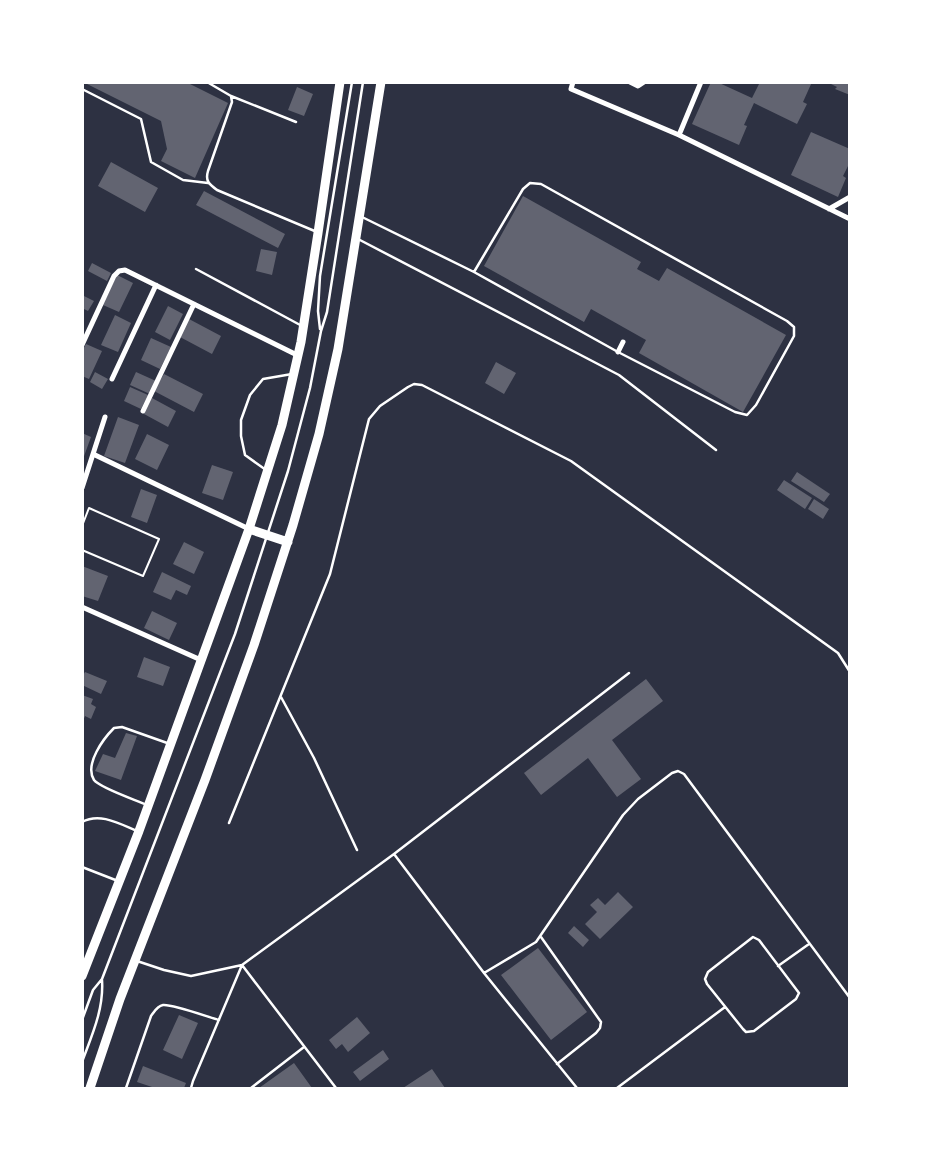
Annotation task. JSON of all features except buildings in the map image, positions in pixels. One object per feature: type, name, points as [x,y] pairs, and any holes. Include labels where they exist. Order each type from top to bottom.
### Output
[{"type":"highway","points":[[82,976],[149,805],[249,529],[282,425],[298,356],[340,82]]},
{"type":"highway","points":[[90,1088],[120,999],[205,780],[254,645],[288,542],[321,425],[338,350],[381,82]]},
{"type":"highway","points":[[249,529],[288,542]]},
{"type":"street","points":[[574,82],[571,89],[678,134],[850,219]]},
{"type":"street","points":[[630,82],[638,86],[644,82]]},
{"type":"street","points":[[678,134],[701,82]]},
{"type":"street","points":[[829,209],[850,197]]},
{"type":"street","points":[[82,345],[114,276],[119,271],[125,270],[298,356]]},
{"type":"street","points":[[112,379],[156,285]]},
{"type":"street","points":[[143,411],[194,304]]},
{"type":"street","points":[[618,352],[624,342]]},
{"type":"street","points":[[82,488],[104,417]]},
{"type":"street","points":[[94,454],[249,529]]},
{"type":"street","points":[[82,607],[201,660]]},
{"type":"lane","points":[[206,82],[231,96],[296,122]]},
{"type":"lane","points":[[320,331],[318,311],[320,276],[352,82]]},
{"type":"lane","points":[[82,1020],[93,990],[102,978],[235,634],[288,471],[308,397],[320,331],[327,312],[362,82]]},
{"type":"lane","points":[[82,89],[141,119],[151,162],[183,180],[208,183],[217,190],[318,233]]},
{"type":"lane","points":[[208,183],[206,177],[232,102],[231,96]]},
{"type":"lane","points":[[360,216],[474,272],[618,352],[735,412],[747,415],[756,405],[794,336],[794,327],[787,321],[541,184],[530,184],[522,189],[474,272]]},
{"type":"lane","points":[[356,239],[619,375],[716,450]]},
{"type":"lane","points":[[196,270],[303,326]]},
{"type":"lane","points":[[268,471],[245,455],[241,436],[241,420],[250,395],[264,379],[294,374]]},
{"type":"lane","points":[[229,823],[330,574],[369,419],[380,406],[414,384],[422,385],[571,460],[838,653],[850,672]]},
{"type":"lane","points":[[135,961],[190,976],[242,965],[394,854],[629,673]]},
{"type":"lane","points":[[281,697],[314,758],[357,850]]},
{"type":"lane","points":[[149,805],[100,784],[93,778],[92,768],[97,749],[114,728],[122,727],[171,744]]},
{"type":"lane","points":[[484,973],[541,938],[627,810],[638,799],[672,773],[678,771],[684,774],[850,998]]},
{"type":"lane","points":[[82,822],[91,817],[102,818],[139,831]]},
{"type":"lane","points":[[394,854],[484,973],[577,1088]]},
{"type":"lane","points":[[82,867],[119,882]]},
{"type":"lane","points":[[541,938],[601,1022],[600,1028],[596,1033],[557,1064]]},
{"type":"lane","points":[[756,938],[778,966],[797,990],[798,996],[754,1032],[746,1032],[743,1029],[705,979],[708,972],[750,939],[756,938]]},
{"type":"lane","points":[[778,966],[809,944]]},
{"type":"lane","points":[[191,1088],[242,965]]},
{"type":"lane","points":[[242,965],[336,1088]]},
{"type":"lane","points":[[82,1062],[100,1012],[103,993],[102,978]]},
{"type":"lane","points":[[126,1088],[152,1016],[157,1009],[163,1005],[171,1006],[219,1020]]},
{"type":"lane","points":[[617,1088],[725,1006]]},
{"type":"lane","points":[[251,1088],[304,1046]]},
{"type":"path","points":[[82,526],[90,508],[159,538],[143,576],[82,550]]}]
